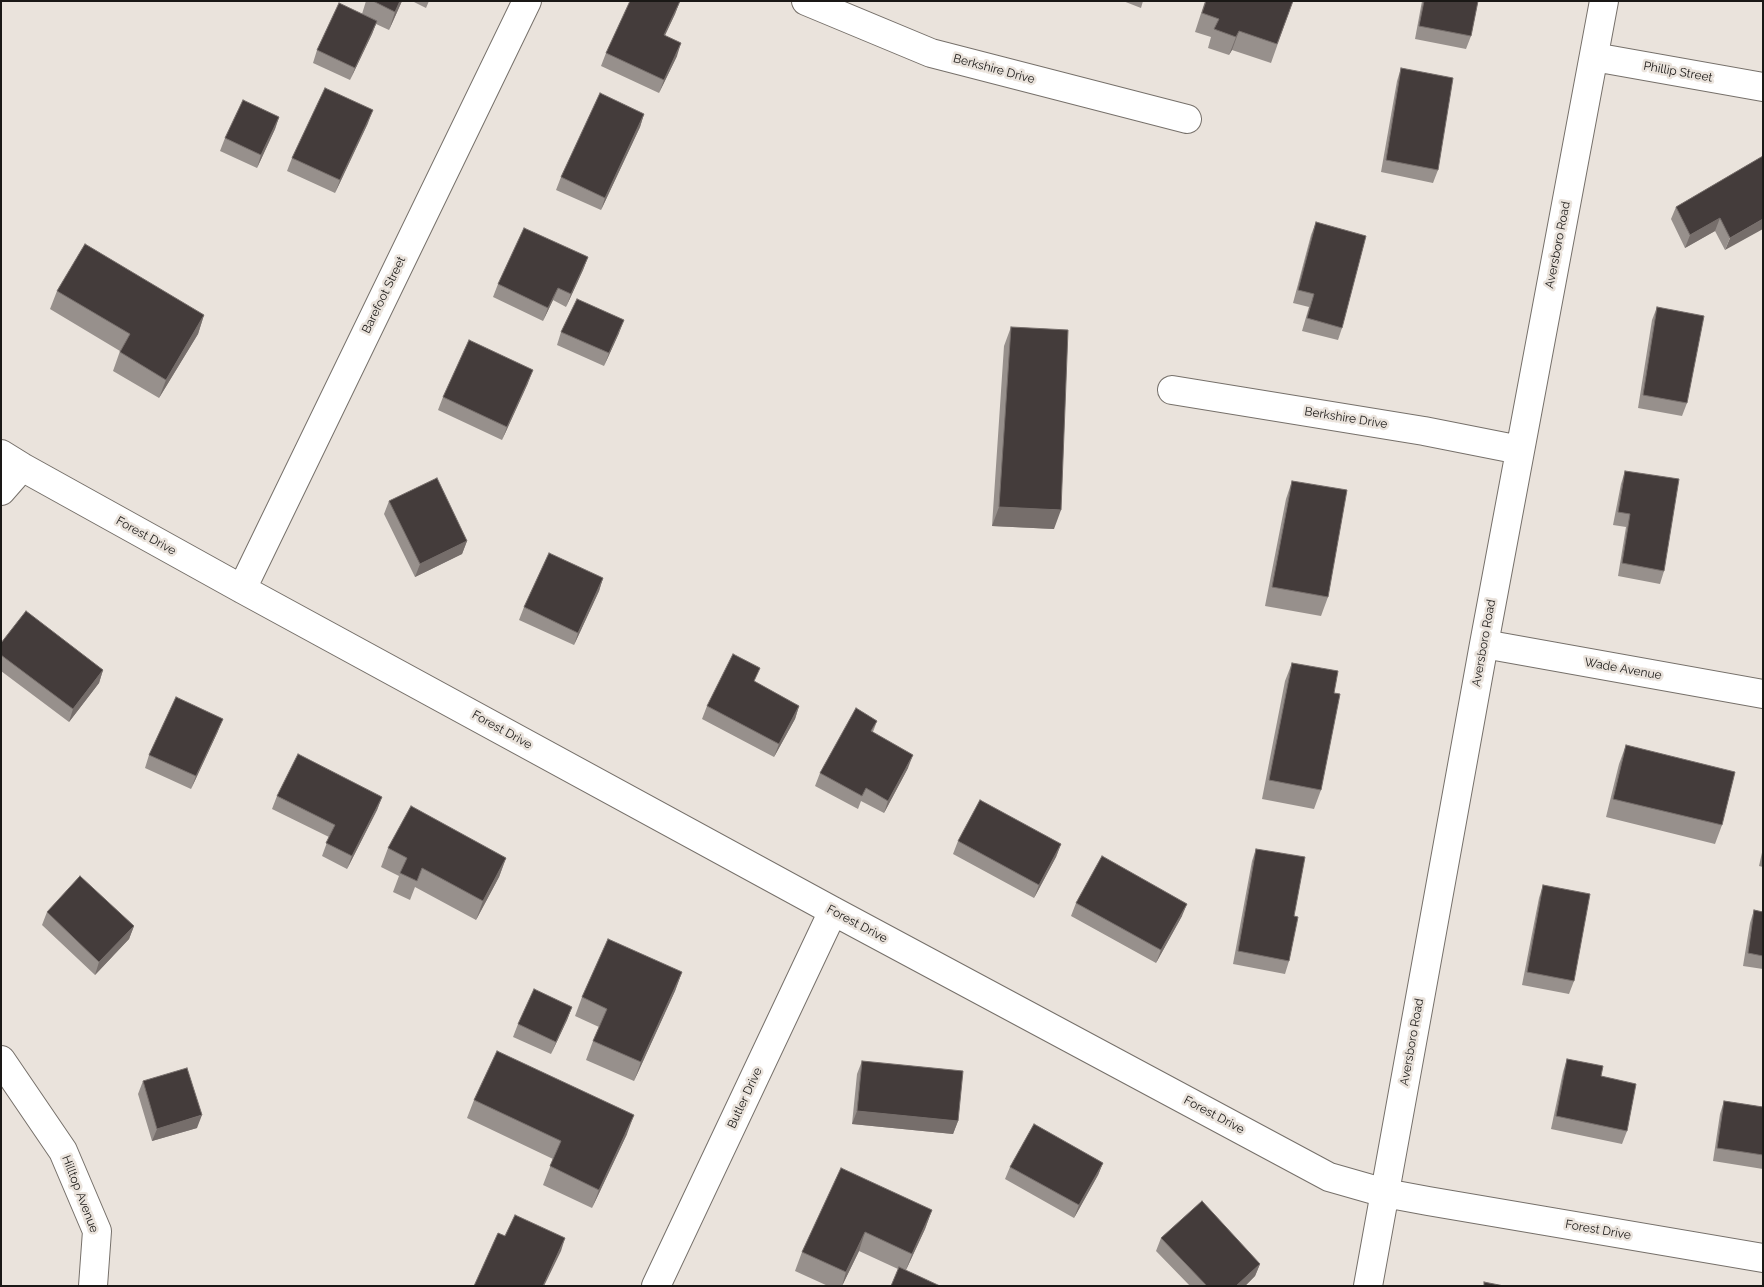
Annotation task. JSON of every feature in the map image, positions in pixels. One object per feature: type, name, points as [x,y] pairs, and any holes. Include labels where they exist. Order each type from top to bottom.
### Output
[{"type":"street","name":"Barefoot Street","points":[[242,589],[527,1]]},
{"type":"street","name":"Berkshire Drive","points":[[806,1],[931,53],[1187,119]]},
{"type":"street","name":"Aversboro Road","points":[[1368,1286],[1484,644],[1604,1]]},
{"type":"street","name":"Phillip Street","points":[[1594,57],[1763,87]]},
{"type":"street","name":"Berkshire Drive","points":[[1172,390],[1424,431],[1520,450]]},
{"type":"street","name":"Forest Drive","points":[[12,460],[242,589],[833,911],[1329,1177],[1385,1193],[1763,1258]]},
{"type":"street","points":[[1,491],[12,460]]},
{"type":"street","name":"Wade Avenue","points":[[1484,644],[1763,694]]},
{"type":"street","name":"Butler Drive","points":[[656,1286],[833,911]]},
{"type":"street","name":"Hilltop Avenue","points":[[1,1060],[63,1150],[93,1222],[96,1231],[93,1286]]},
{"type":"building","points":[[373,1],[400,1],[395,12]]},
{"type":"building","points":[[630,1],[680,1],[664,35],[681,43],[664,80],[606,53]]},
{"type":"building","points":[[1206,1],[1293,1],[1277,44],[1239,31],[1236,37],[1214,29],[1219,19],[1202,13]]},
{"type":"building","points":[[1424,1],[1478,1],[1471,36],[1419,26]]},
{"type":"building","points":[[339,3],[377,21],[355,68],[317,50]]},
{"type":"building","points":[[1401,68],[1453,78],[1438,170],[1386,160]]},
{"type":"building","points":[[325,88],[373,110],[340,180],[292,158]]},
{"type":"building","points":[[600,93],[644,114],[605,198],[561,177]]},
{"type":"building","points":[[243,100],[279,117],[261,155],[225,138]]},
{"type":"building","points":[[1763,156],[1763,219],[1730,238],[1720,218],[1690,235],[1676,207]]},
{"type":"building","points":[[1316,222],[1366,236],[1342,328],[1307,318],[1314,294],[1298,290]]},
{"type":"building","points":[[524,228],[588,257],[571,294],[558,288],[548,308],[498,284]]},
{"type":"building","points":[[85,244],[204,315],[166,380],[120,352],[130,334],[57,291]]},
{"type":"building","points":[[577,299],[624,320],[609,353],[561,332]]},
{"type":"building","points":[[1657,307],[1704,316],[1687,403],[1643,395]]},
{"type":"building","points":[[1011,327],[1068,330],[1061,510],[999,507]]},
{"type":"building","points":[[469,340],[533,370],[507,427],[443,397]]},
{"type":"building","points":[[1625,471],[1679,479],[1664,571],[1622,563],[1630,514],[1618,512]]},
{"type":"building","points":[[437,478],[467,541],[420,564],[389,501]]},
{"type":"building","points":[[1292,481],[1347,490],[1328,597],[1272,587]]},
{"type":"building","points":[[549,553],[603,578],[578,633],[524,607]]},
{"type":"building","points":[[26,611],[103,670],[73,709],[1,655],[1,643]]},
{"type":"building","points":[[733,654],[760,668],[754,681],[799,706],[779,744],[707,706]]},
{"type":"building","points":[[1292,663],[1338,671],[1334,693],[1340,694],[1321,790],[1269,780]]},
{"type":"building","points":[[176,697],[223,719],[196,776],[149,755]]},
{"type":"building","points":[[856,708],[877,721],[871,731],[913,755],[888,801],[866,788],[862,796],[820,773]]},
{"type":"building","points":[[1626,745],[1735,772],[1722,825],[1613,799]]},
{"type":"building","points":[[298,754],[382,797],[352,856],[326,843],[335,825],[277,796]]},
{"type":"building","points":[[980,800],[1061,844],[1039,885],[958,841]]},
{"type":"building","points":[[411,806],[506,858],[483,901],[422,868],[417,881],[400,873],[407,858],[388,848]]},
{"type":"building","points":[[1256,849],[1305,857],[1294,916],[1298,917],[1289,961],[1238,951]]},
{"type":"building","points":[[1102,856],[1187,904],[1161,950],[1076,903]]},
{"type":"building","points":[[80,876],[134,926],[99,962],[47,912]]},
{"type":"building","points":[[1543,885],[1590,894],[1574,981],[1527,972]]},
{"type":"building","points":[[1754,910],[1763,912],[1763,956],[1748,953]]},
{"type":"building","points":[[608,939],[682,972],[641,1062],[593,1041],[607,1009],[582,997]]},
{"type":"building","points":[[534,989],[572,1007],[556,1042],[518,1024]]},
{"type":"building","points":[[497,1051],[634,1115],[599,1190],[550,1166],[561,1141],[474,1100]]},
{"type":"building","points":[[1567,1059],[1603,1066],[1601,1076],[1636,1084],[1627,1131],[1556,1116]]},
{"type":"building","points":[[862,1061],[963,1071],[958,1121],[857,1111]]},
{"type":"building","points":[[187,1068],[202,1115],[157,1129],[143,1081]]},
{"type":"building","points":[[1724,1101],[1763,1107],[1763,1155],[1717,1148]]},
{"type":"building","points":[[1034,1124],[1103,1163],[1079,1205],[1010,1167]]},
{"type":"building","points":[[841,1168],[932,1210],[912,1254],[865,1232],[846,1272],[802,1252]]},
{"type":"building","points":[[1202,1201],[1260,1264],[1236,1286],[1207,1286],[1161,1238]]},
{"type":"building","points":[[515,1215],[565,1238],[543,1286],[474,1286],[498,1233],[505,1236]]},
{"type":"building","points":[[899,1267],[940,1286],[891,1286]]},
{"type":"building","points":[[1484,1282],[1504,1286],[1484,1286]]}]
